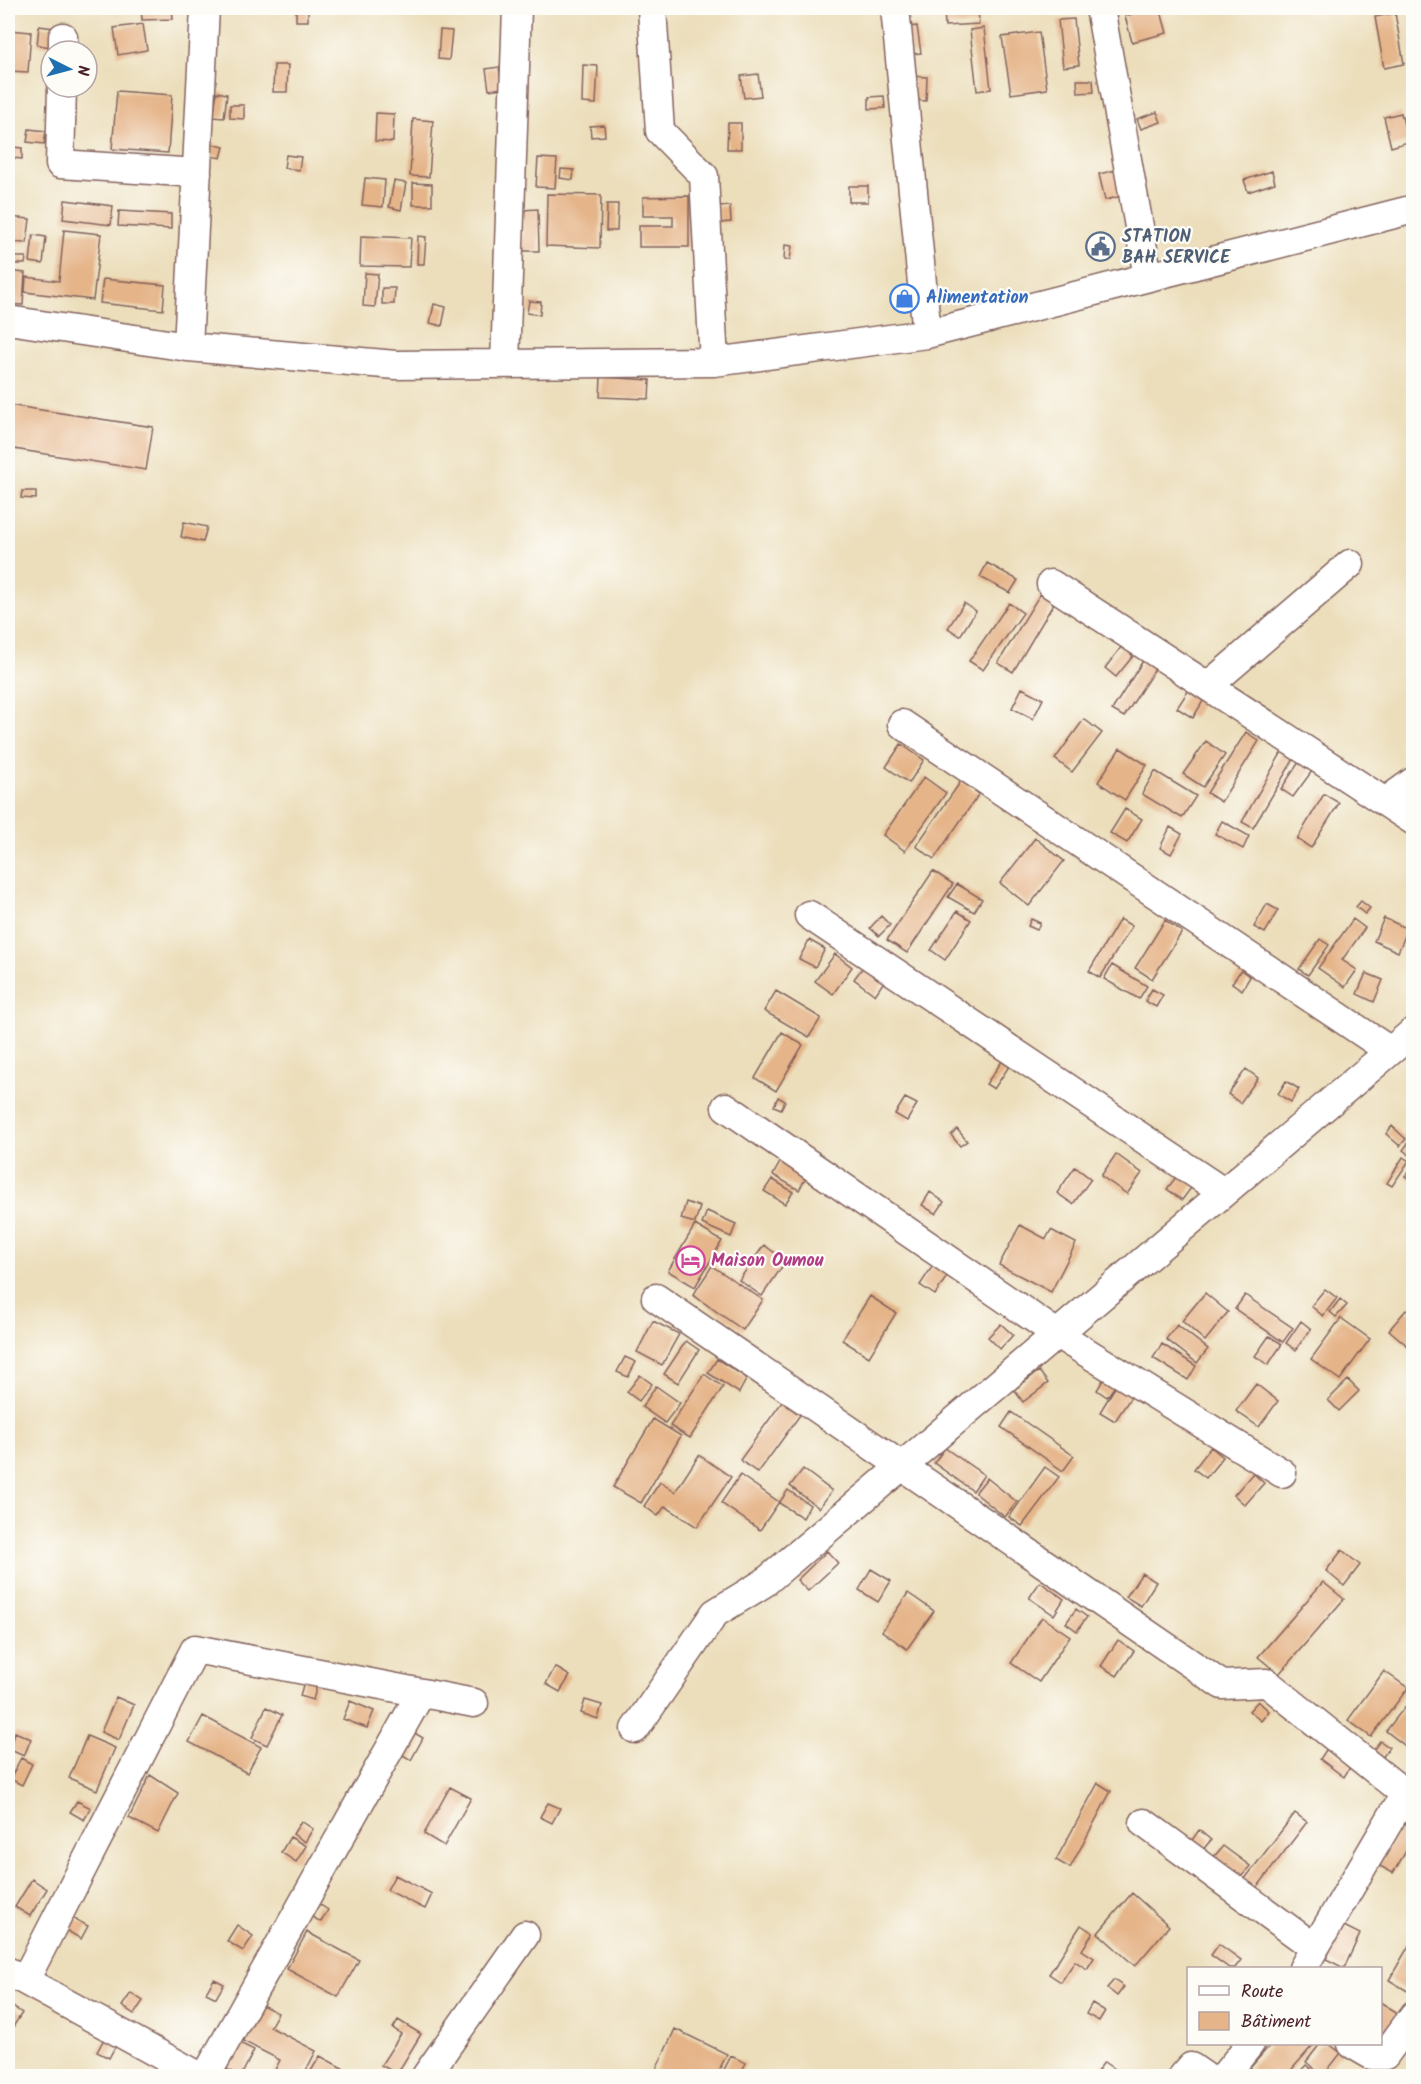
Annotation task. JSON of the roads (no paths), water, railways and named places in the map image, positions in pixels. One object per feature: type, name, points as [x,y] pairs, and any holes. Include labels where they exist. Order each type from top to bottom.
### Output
[{"type":"street","points":[[188,346],[206,8]]},
{"type":"street","points":[[505,364],[517,8]]},
{"type":"street","points":[[652,8],[660,131],[704,176],[714,362]]},
{"type":"street","points":[[895,8],[927,334]]},
{"type":"street","points":[[1100,8],[1148,277]]},
{"type":"street","points":[[62,99],[60,164],[197,173]]},
{"type":"street","points":[[8,320],[188,346],[396,365],[714,362],[927,334],[1413,209]]},
{"type":"street","points":[[1208,686],[1350,564]]},
{"type":"street","points":[[1051,584],[1413,821]]},
{"type":"street","points":[[635,1729],[714,1613],[764,1583],[1223,1192],[1405,1041],[902,724]]},
{"type":"street","points":[[1385,802],[1413,781]]},
{"type":"street","points":[[809,915],[1223,1192]]},
{"type":"street","points":[[726,1107],[1056,1334],[1282,1473]]},
{"type":"street","points":[[656,1298],[1222,1685],[1267,1683],[1409,1798],[1309,1958],[1144,1823]]},
{"type":"street","points":[[199,2076],[16,1976],[195,1649],[474,1703]]},
{"type":"street","points":[[206,2076],[421,1693]]},
{"type":"street","points":[[426,2076],[525,1935]]},
{"type":"street","points":[[1355,2045],[1371,2055],[1385,2055],[1413,2015]]},
{"type":"street","points":[[1224,2076],[1248,2045]]},
{"type":"street","points":[[1183,2076],[1191,2067],[1204,2076]]},
{"type":"place","name":"STATION BAH SERVICE","points":[[1101,247]]},
{"type":"place","name":"Alimentation","points":[[905,298]]},
{"type":"place","name":"Maison Oumou","points":[[690,1261]]}]
